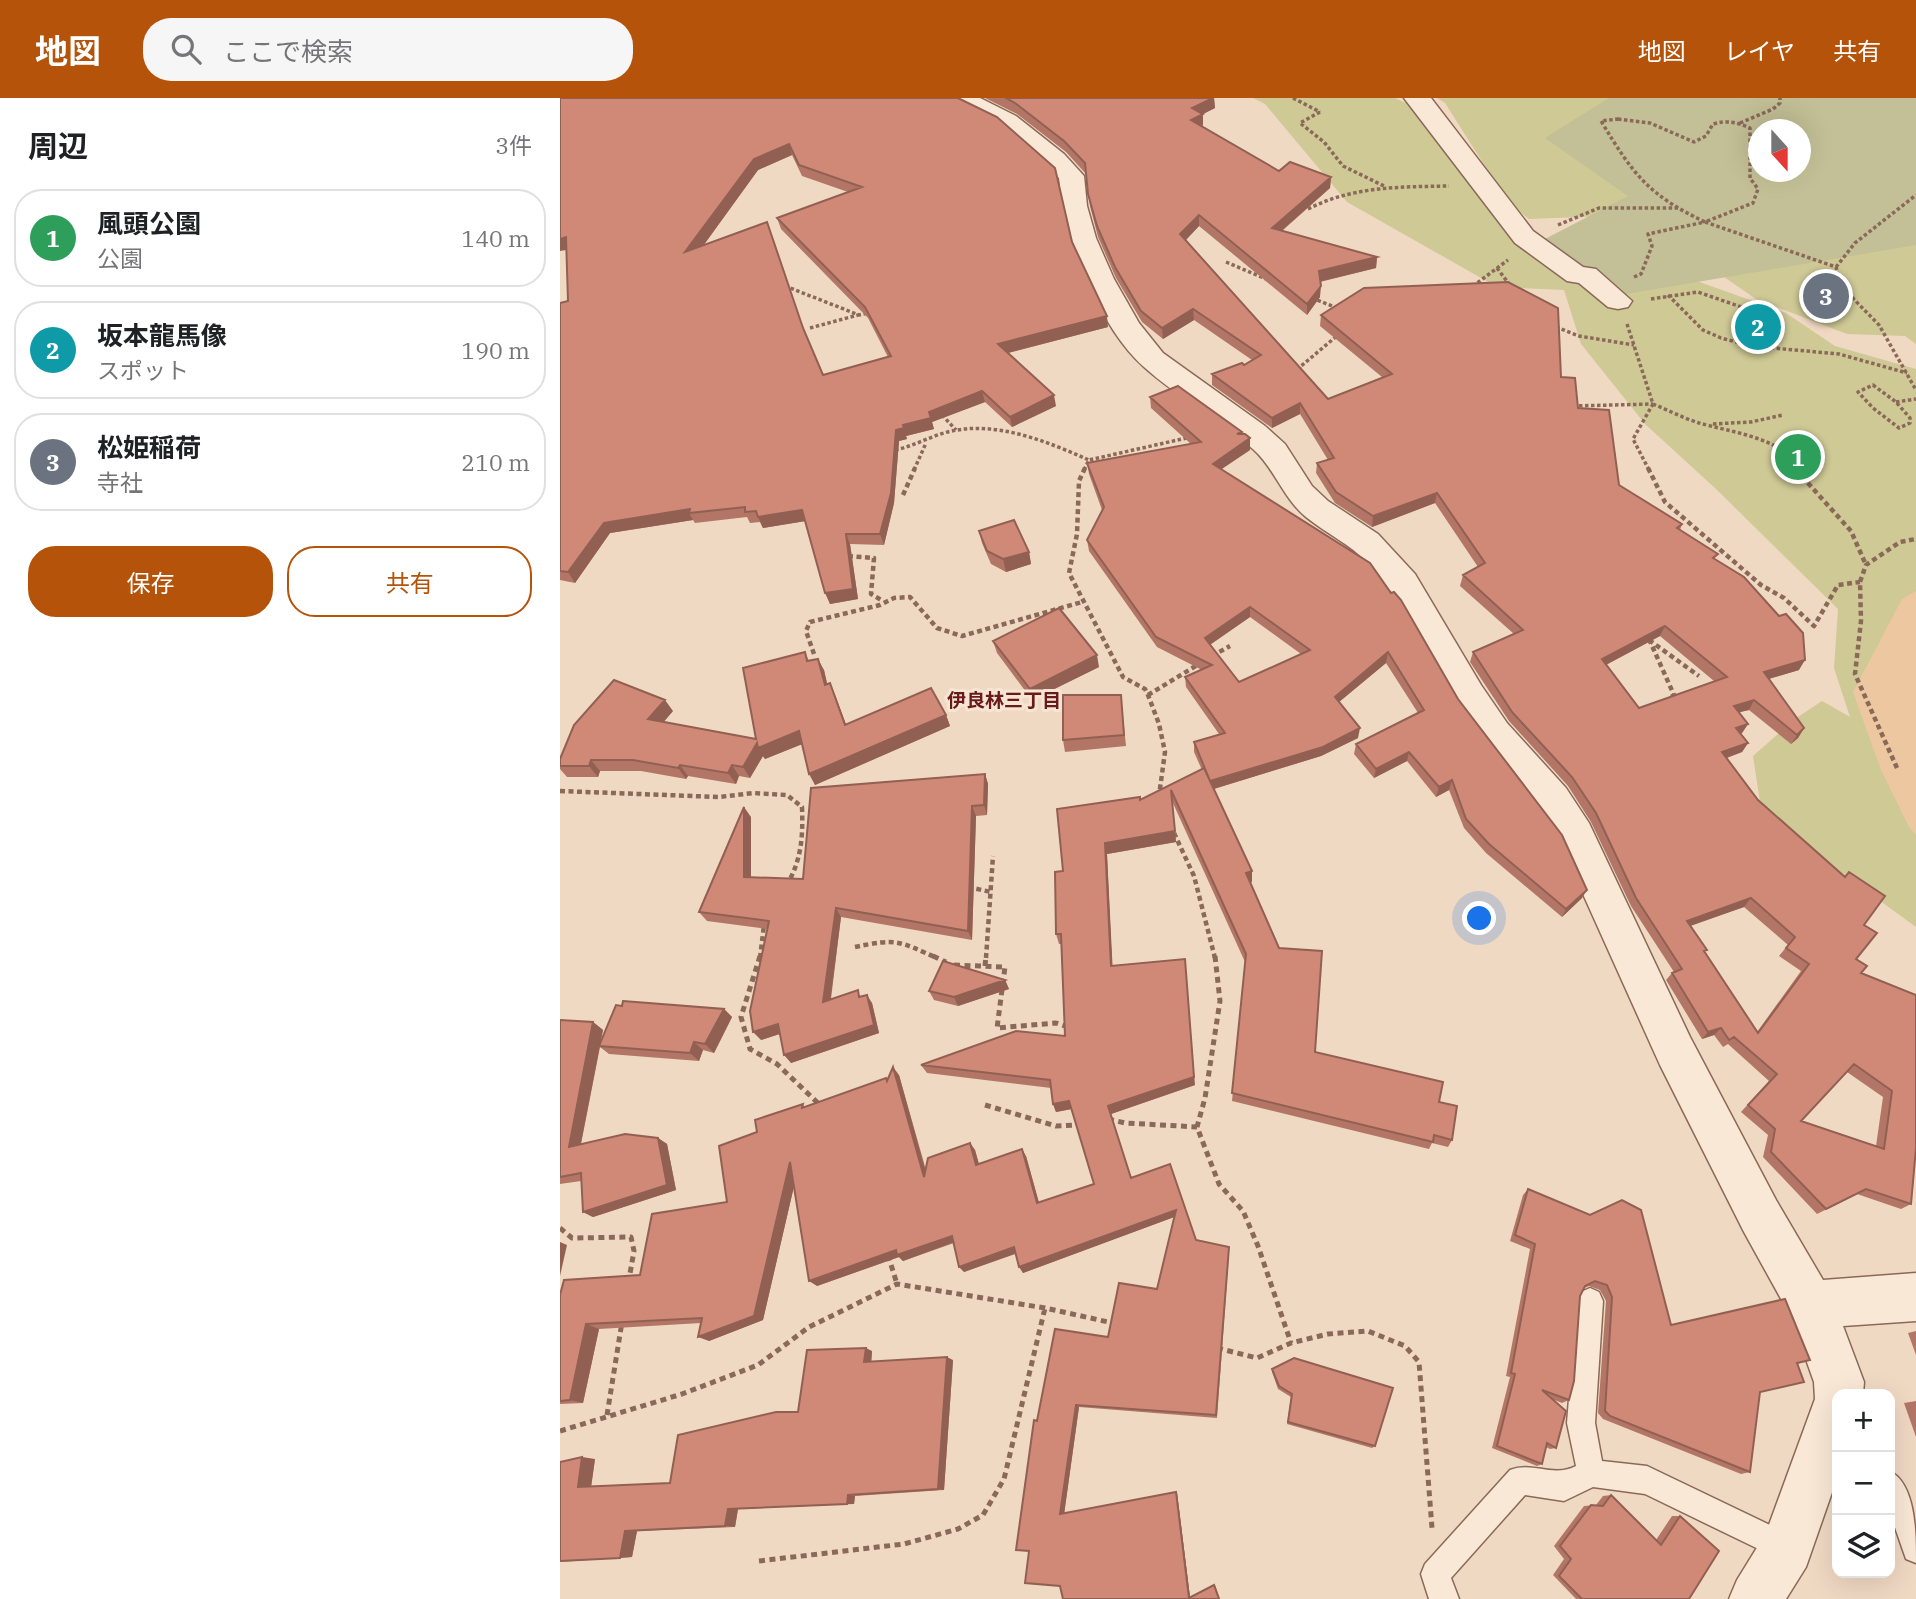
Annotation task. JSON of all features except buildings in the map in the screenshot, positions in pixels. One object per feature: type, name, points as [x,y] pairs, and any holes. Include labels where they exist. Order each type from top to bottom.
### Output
[{"type":"street","points":[[962,98],[1008,121],[1055,159],[1071,176],[1074,206],[1083,238],[1100,279],[1127,327],[1153,360],[1231,415],[1274,452],[1301,494],[1317,509],[1367,542],[1382,558],[1403,583],[1468,695],[1494,733],[1553,799],[1575,834],[1675,1051],[1760,1216],[1811,1305],[1839,1382],[1838,1389]]},
{"type":"street","points":[[1416,98],[1538,246],[1577,275],[1586,275],[1618,302]]},
{"type":"street","points":[[1811,1305],[1916,1297]]},
{"type":"street","points":[[1756,1599],[1787,1548],[1832,1422]]},
{"type":"lane","points":[[1590,1301],[1581,1423],[1591,1473]]},
{"type":"lane","points":[[1440,1586],[1520,1480],[1564,1487],[1591,1473],[1647,1480],[1787,1548]]},
{"type":"lane","points":[[1895,1492],[1916,1549]]},
{"type":"path","points":[[1293,98],[1320,112],[1300,123],[1324,142],[1343,166],[1388,188]]},
{"type":"path","points":[[1740,123],[1773,109],[1780,103],[1780,98]]},
{"type":"path","points":[[1641,274],[1652,246],[1648,234],[1706,222],[1753,204],[1758,189],[1750,178],[1750,128],[1728,120],[1713,124],[1706,136],[1695,142],[1655,122],[1623,118],[1601,121],[1623,158],[1645,186],[1679,208],[1706,222],[1836,267]]},
{"type":"path","points":[[1308,209],[1327,198],[1388,188],[1485,185]]},
{"type":"path","points":[[1836,267],[1855,243],[1916,195]]},
{"type":"path","points":[[1474,290],[1477,283],[1497,268],[1538,246],[1579,215],[1599,208],[1619,206],[1679,208]]},
{"type":"path","points":[[1226,262],[1275,283]]},
{"type":"path","points":[[1836,267],[1841,286],[1879,325],[1916,390]]},
{"type":"path","points":[[1497,268],[1512,287]]},
{"type":"path","points":[[780,285],[859,315]]},
{"type":"path","points":[[1770,317],[1698,292],[1618,302],[1618,309],[1632,332],[1653,404],[1633,439],[1665,502],[1761,585],[1784,598],[1814,626],[1838,585],[1860,582]]},
{"type":"path","points":[[1668,295],[1687,311],[1704,331],[1728,341],[1776,349],[1830,352],[1908,373]]},
{"type":"path","points":[[1312,298],[1348,313]]},
{"type":"path","points":[[810,328],[872,312]]},
{"type":"path","points":[[1547,324],[1578,336],[1634,345]]},
{"type":"path","points":[[1298,380],[1300,367],[1341,332]]},
{"type":"path","points":[[1896,402],[1910,418],[1910,423],[1899,428],[1873,408],[1858,392],[1873,385],[1896,402],[1916,399]]},
{"type":"path","points":[[1571,407],[1653,404],[1702,423],[1760,438],[1797,462],[1807,482],[1851,531],[1866,565]]},
{"type":"path","points":[[939,412],[956,430]]},
{"type":"path","points":[[892,451],[927,442],[956,430],[981,429],[1057,445],[1089,460],[1184,441],[1231,415]]},
{"type":"path","points":[[1702,423],[1740,423],[1783,415]]},
{"type":"path","points":[[903,495],[927,442]]},
{"type":"path","points":[[1089,460],[1079,481],[1077,534],[1069,573],[1123,677],[1145,689],[1148,695],[1159,724],[1165,752],[1159,783],[1160,802]]},
{"type":"path","points":[[1896,768],[1855,674],[1861,621],[1860,582],[1866,565],[1900,542],[1916,539]]},
{"type":"path","points":[[839,555],[873,558],[872,594],[883,601]]},
{"type":"path","points":[[814,654],[806,631],[810,622],[880,605],[883,601],[910,597],[931,626],[948,634],[962,636],[1083,602]]},
{"type":"path","points":[[1648,640],[1658,632]]},
{"type":"path","points":[[1648,640],[1699,676]]},
{"type":"path","points":[[1648,640],[1674,695],[1662,701]]},
{"type":"path","points":[[1148,695],[1230,646]]},
{"type":"path","points":[[560,791],[719,797],[752,793],[787,796],[802,807],[803,845],[799,864],[787,886]]},
{"type":"path","points":[[1171,827],[1194,876],[1206,918],[1215,956],[1220,1001],[1205,1098],[1197,1127],[1219,1184],[1243,1211],[1258,1246],[1291,1343]]},
{"type":"path","points":[[985,966],[993,856]]},
{"type":"path","points":[[960,885],[991,892]]},
{"type":"path","points":[[769,917],[763,927],[760,958],[741,1017],[751,1049],[777,1064],[806,1089],[828,1115]]},
{"type":"path","points":[[855,947],[889,940],[901,942],[954,965],[1005,967],[997,1028],[1056,1024],[1080,1031]]},
{"type":"path","points":[[985,1105],[1056,1126],[1086,1125]]},
{"type":"path","points":[[1099,1121],[1112,1118],[1125,1123],[1197,1127]]},
{"type":"path","points":[[560,1228],[572,1238],[631,1237],[634,1251],[627,1292]]},
{"type":"path","points":[[884,1244],[897,1284]]},
{"type":"path","points":[[560,1431],[682,1394],[758,1365],[809,1327],[897,1284],[1045,1308],[1120,1325]]},
{"type":"path","points":[[759,1561],[922,1541],[955,1531],[980,1518],[993,1501],[1004,1479],[1045,1308]]},
{"type":"path","points":[[607,1415],[622,1319]]},
{"type":"path","points":[[1208,1346],[1257,1358],[1291,1343],[1328,1334],[1368,1331],[1405,1346],[1419,1362],[1440,1586]]},
{"type":"shaded area","points":[[1253,98],[1395,98],[1410,105],[1515,242],[1618,272],[1680,275],[1786,313],[1835,346],[1916,369],[1916,927],[1762,815],[1753,756],[1795,719],[1822,701],[1850,717],[1834,668],[1838,609],[1716,489],[1645,424],[1581,344],[1564,290],[1497,287],[1347,202],[1265,104]]},
{"type":"shaded area","points":[[1437,98],[1916,98],[1916,344],[1905,336],[1847,334],[1756,299],[1634,215],[1529,219],[1509,204],[1445,103]]},
{"type":"shaded area","points":[[1609,98],[1916,98],[1916,245],[1626,294],[1543,240],[1628,196],[1545,138]]},
{"type":"sand","points":[[1916,591],[1916,835],[1909,827],[1881,770],[1853,692],[1902,599]]},
{"type":"place","name":"松姫稲荷","points":[[1826,296]]},
{"type":"place","name":"坂本龍馬像","points":[[1758,327]]},
{"type":"place","name":"風頭公園","points":[[1798,457]]},
{"type":"district","name":"伊良林三丁目","points":[[1004,700]]}]
